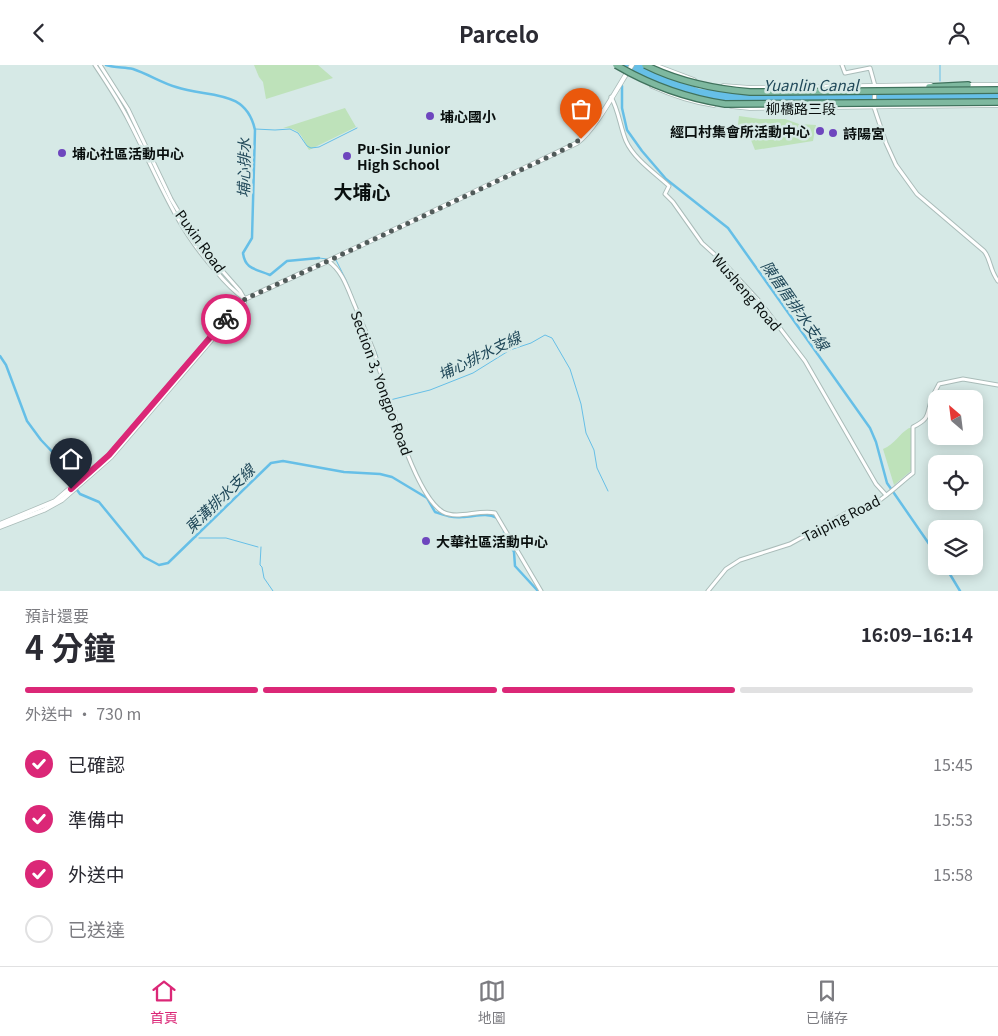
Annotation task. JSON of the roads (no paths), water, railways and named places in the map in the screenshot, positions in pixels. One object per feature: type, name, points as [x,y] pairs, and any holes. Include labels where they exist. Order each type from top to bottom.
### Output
[{"type":"highway","points":[[616,65],[647,81],[696,99],[725,104],[998,104]]},
{"type":"highway","points":[[645,65],[676,79],[714,89],[750,92],[998,90]]},
{"type":"highway","points":[[794,91],[805,89],[968,85]]},
{"type":"highway","points":[[813,104],[822,106],[976,105]]},
{"type":"main road","name":"柳橋路三段","points":[[613,65],[671,94],[711,104],[750,108],[998,104]]},
{"type":"main road","points":[[0,526],[61,498],[109,455],[245,299],[576,143],[588,133],[632,65]]},
{"type":"main road","name":"柳橋路三段","points":[[654,65],[678,75],[715,86],[750,88],[998,85]]},
{"type":"street","name":"Puxin Road","points":[[95,65],[120,104],[166,200],[185,232],[201,255],[234,292],[245,299]]},
{"type":"street","name":"Puxin Road","points":[[100,65],[132,116],[171,199],[184,221],[204,250],[245,299]]},
{"type":"street","points":[[842,65],[845,73],[870,68],[875,86],[874,105],[889,151],[912,187],[930,206],[984,251],[989,258],[991,271],[998,281]]},
{"type":"street","name":"Wusheng Road","points":[[611,97],[630,149],[669,186],[664,194],[673,202],[702,243],[722,261],[760,302],[805,361],[876,483],[886,495]]},
{"type":"street","name":"Section 3, Yongpo Road","points":[[328,261],[335,266],[346,285],[372,346],[389,404],[409,458],[424,489],[436,507],[446,513],[495,513],[541,591]]},
{"type":"street","name":"Taiping Road","points":[[708,591],[726,569],[740,560],[790,545],[850,511],[859,511],[886,495],[913,473],[913,427],[926,420],[931,400],[939,384],[963,379],[998,385]]},
{"type":"water","points":[[621,65],[642,65],[700,89],[736,92],[998,91],[998,102],[744,103],[712,99],[680,91],[650,80]]},
{"type":"waterway","name":"埔心排水","points":[[106,65],[133,69],[176,87],[224,97],[243,107],[250,117],[255,130],[252,238],[243,253],[246,263],[252,268],[270,275],[287,261],[319,258]]},
{"type":"waterway","points":[[940,65],[940,81]]},
{"type":"waterway","name":"陳厝厝排水支線","points":[[622,86],[622,108],[627,130],[666,179],[728,228],[870,428],[876,442],[887,483],[928,542]]},
{"type":"waterway","points":[[255,129],[290,129],[298,133],[307,146],[311,148],[319,147],[357,128]]},
{"type":"waterway","name":"埔心排水支線","points":[[319,258],[327,259]]},
{"type":"waterway","name":"埔心排水支線","points":[[334,260],[336,260],[346,280],[372,344]]},
{"type":"waterway","name":"埔心排水支線","points":[[390,400],[430,390],[473,373],[510,350],[531,343],[545,335],[552,338],[570,369],[581,404],[586,433],[594,450],[597,468],[608,491]]},
{"type":"waterway","name":"埔心排水支線","points":[[376,352],[388,392]]},
{"type":"waterway","name":"東溝排水支線","points":[[0,356],[6,365],[27,421],[41,440],[61,461],[69,479],[80,494],[99,502],[144,557],[159,565],[168,563],[271,463],[283,461],[344,472],[380,474],[392,477],[427,498],[435,512],[455,517],[484,515],[497,518]]},
{"type":"waterway","name":"東溝排水支線","points":[[504,532],[514,552],[515,566],[538,591]]},
{"type":"waterway","points":[[199,538],[226,538],[258,547]]},
{"type":"waterway","points":[[261,547],[260,565],[264,578],[273,591]]},
{"type":"waterway","name":"陳厝厝排水支線","points":[[950,575],[960,591]]},
{"type":"place","name":"埔心國小","points":[[430,116]]},
{"type":"place","name":"經口村集會所活動中心","points":[[820,131]]},
{"type":"place","name":"詩陽宮","points":[[833,133]]},
{"type":"place","name":"埔心社區活動中心","points":[[62,153]]},
{"type":"place","name":"Pu-Sin Junior High School","points":[[347,156]]},
{"type":"place","name":"大華社區活動中心","points":[[426,541]]},
{"type":"district","name":"大埔心","points":[[362,190]]},
{"type":"water label","name":"Yuanlin Canal","points":[[811,84]]}]
